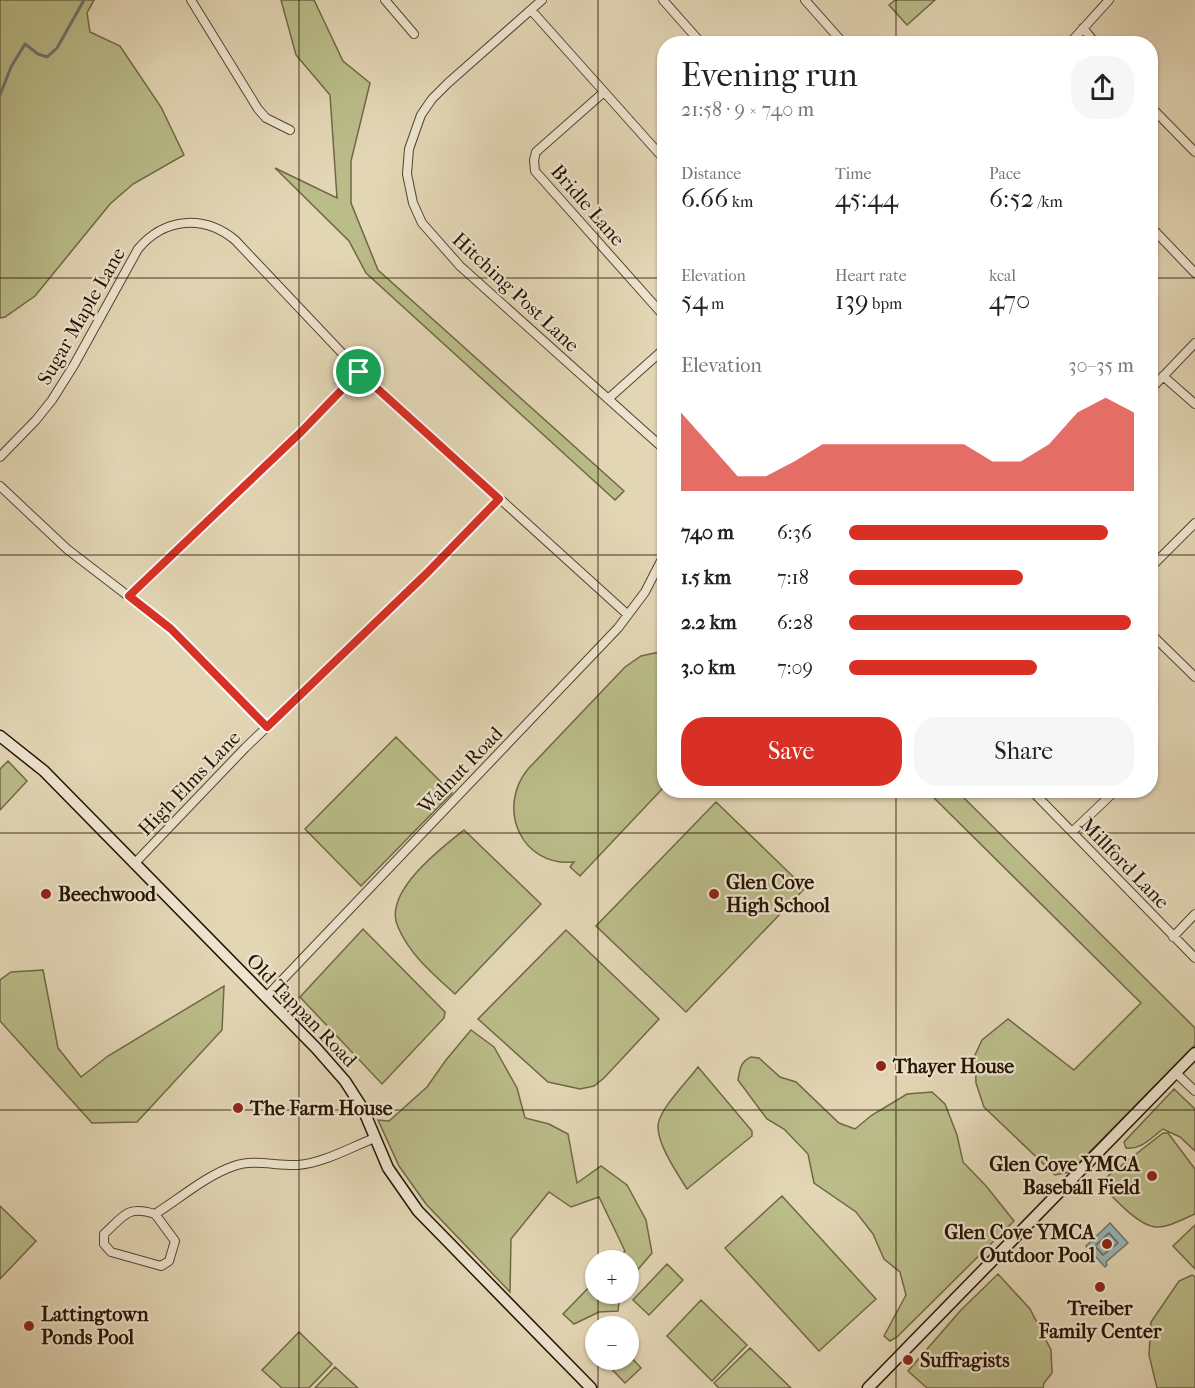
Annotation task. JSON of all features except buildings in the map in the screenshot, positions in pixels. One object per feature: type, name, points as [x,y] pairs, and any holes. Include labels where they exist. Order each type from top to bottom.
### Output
[{"type":"street","points":[[191,0],[228,56],[258,109],[266,118],[290,130]]},
{"type":"street","points":[[385,0],[414,34]]},
{"type":"street","name":"Hitching Post Lane","points":[[542,0],[448,83],[432,99],[421,115],[409,149],[407,174],[413,203],[422,223],[453,260],[657,443]]},
{"type":"street","points":[[663,0],[695,36]]},
{"type":"street","points":[[805,0],[837,36]]},
{"type":"street","points":[[1076,36],[1109,0]]},
{"type":"street","points":[[531,10],[657,151]]},
{"type":"street","points":[[1083,28],[1090,36]]},
{"type":"street","name":"Bridle Lane","points":[[604,92],[536,152],[535,171],[657,308]]},
{"type":"street","points":[[1158,114],[1195,152]]},
{"type":"street","name":"Sugar Maple Lane","points":[[0,457],[52,400],[138,249],[157,231],[171,225],[197,223],[225,232],[359,372],[628,615]]},
{"type":"street","points":[[1158,234],[1195,273]]},
{"type":"street","points":[[1158,381],[1195,343]]},
{"type":"street","points":[[608,399],[657,355]]},
{"type":"street","points":[[129,596],[301,432],[359,372]]},
{"type":"street","points":[[1163,376],[1195,404]]},
{"type":"street","points":[[0,486],[67,549],[171,629],[267,727]]},
{"type":"street","name":"High Elms Lane","points":[[134,864],[267,727],[427,573],[499,499]]},
{"type":"street","points":[[1158,560],[1195,523]]},
{"type":"street","name":"Walnut Road","points":[[266,997],[593,654],[628,615],[645,592],[657,569]]},
{"type":"street","points":[[1158,641],[1195,677]]},
{"type":"street","name":"Old Tappan Road","points":[[0,736],[44,771],[316,1048],[345,1081],[363,1109],[394,1179],[417,1211],[591,1388]]},
{"type":"street","name":"Millford Lane","points":[[1039,798],[1195,958]]},
{"type":"street","points":[[1072,832],[1108,798]]},
{"type":"street","points":[[1173,937],[1195,914]]},
{"type":"street","points":[[868,1388],[1195,1053]]},
{"type":"street","points":[[1176,1072],[1195,1091]]},
{"type":"street","points":[[155,1214],[175,1241],[169,1261],[161,1266],[111,1252],[104,1244],[104,1234],[130,1211],[139,1209],[155,1214],[234,1166],[253,1163],[297,1165],[312,1162],[375,1138]]},
{"type":"green space","points":[[0,0],[94,0],[87,13],[90,32],[120,46],[161,107],[184,155],[133,184],[110,204],[35,296],[5,317],[0,318]]},
{"type":"green space","points":[[281,0],[314,0],[343,61],[370,83],[351,161],[351,203],[378,270],[624,491],[615,500],[366,273],[349,241],[275,168],[337,198],[330,95],[296,55]]},
{"type":"green space","points":[[895,0],[935,0],[907,25],[889,5]]},
{"type":"green space","points":[[657,653],[657,794],[580,876],[570,867],[574,862],[555,861],[540,855],[528,845],[519,832],[514,801],[519,784],[528,769],[625,667],[641,656]]},
{"type":"green space","points":[[396,737],[452,793],[361,886],[305,829]]},
{"type":"green space","points":[[8,761],[27,781],[0,810],[0,769]]},
{"type":"green space","points":[[934,798],[964,798],[1195,1028],[1195,1045],[1070,1172],[1055,1175],[984,1107],[976,1083],[975,1055],[982,1040],[1008,1019],[1074,1070],[1141,1003]]},
{"type":"green space","points":[[716,802],[805,888],[686,1012],[596,926]]},
{"type":"green space","points":[[464,830],[541,904],[455,994],[438,979],[409,946],[398,927],[395,914],[398,900],[416,872]]},
{"type":"green space","points":[[363,929],[445,1012],[444,1018],[382,1084],[300,997]]},
{"type":"green space","points":[[566,930],[659,1019],[604,1078],[594,1086],[580,1089],[548,1082],[478,1019]]},
{"type":"green space","points":[[43,970],[58,1048],[81,1077],[108,1056],[224,986],[222,1030],[137,1122],[92,1123],[0,1021],[0,980],[11,972]]},
{"type":"green space","points":[[471,1030],[494,1047],[517,1088],[525,1118],[549,1124],[568,1134],[577,1183],[601,1166],[627,1185],[646,1220],[652,1253],[639,1268],[639,1250],[625,1250],[599,1197],[571,1207],[549,1192],[511,1239],[510,1292],[426,1204],[399,1166],[378,1120],[389,1121],[427,1087]]},
{"type":"green space","points":[[751,1057],[759,1058],[780,1077],[796,1082],[839,1123],[855,1129],[872,1115],[907,1094],[932,1092],[945,1104],[957,1135],[963,1162],[987,1187],[1014,1221],[897,1337],[890,1341],[884,1336],[906,1295],[900,1272],[884,1259],[873,1234],[856,1212],[814,1183],[808,1154],[784,1129],[767,1119],[738,1080],[740,1069]]},
{"type":"green space","points":[[698,1067],[752,1131],[752,1136],[687,1189],[664,1149],[658,1125],[669,1103]]},
{"type":"green space","points":[[1174,1089],[1195,1109],[1195,1151],[1180,1137],[1163,1129],[1141,1145],[1126,1148],[1124,1142]]},
{"type":"green space","name":"Glen Cove YMCA Baseball Field","points":[[1163,1133],[1168,1133],[1195,1169],[1195,1214],[1170,1225],[1155,1227],[1133,1216],[1099,1183]]},
{"type":"green space","points":[[782,1196],[876,1299],[819,1351],[725,1248]]},
{"type":"green space","points":[[0,1206],[36,1241],[0,1279]]},
{"type":"green space","points":[[1195,1225],[1195,1269],[1173,1246]]},
{"type":"green space","points":[[667,1264],[683,1280],[649,1315],[637,1304],[639,1294]]},
{"type":"green space","points":[[998,1274],[1030,1309],[1051,1350],[1052,1373],[1043,1388],[927,1388],[908,1371],[961,1310]]},
{"type":"green space","points":[[1192,1275],[1195,1277],[1195,1388],[1157,1388],[1149,1355],[1151,1322],[1179,1281]]},
{"type":"green space","points":[[585,1291],[585,1304],[619,1304],[618,1311],[599,1312],[585,1316],[585,1319],[574,1324],[563,1314]]},
{"type":"green space","points":[[701,1300],[747,1345],[712,1381],[667,1336]]},
{"type":"green space","points":[[299,1332],[332,1364],[309,1388],[282,1388],[262,1370]]},
{"type":"green space","points":[[750,1348],[791,1388],[719,1388],[714,1383]]},
{"type":"green space","points":[[335,1367],[358,1388],[315,1388]]},
{"type":"green space","points":[[613,1370],[639,1370],[625,1383]]},
{"type":"water","name":"Glen Cove YMCA Outdoor Pool","points":[[1110,1223],[1128,1243],[1106,1262],[1105,1267],[1086,1246]]},
{"type":"waterway","points":[[0,95],[11,67],[25,44],[38,54],[47,57],[57,48],[84,0]]},
{"type":"place","name":"Beechwood","points":[[46,894]]},
{"type":"place","name":"Glen Cove High School","points":[[714,894]]},
{"type":"place","name":"Thayer House","points":[[881,1066]]},
{"type":"place","name":"The Farm House","points":[[238,1108]]},
{"type":"place","name":"Glen Cove YMCA Baseball Field","points":[[1152,1176]]},
{"type":"place","name":"Glen Cove YMCA Outdoor Pool","points":[[1107,1244]]},
{"type":"place","name":"Treiber Family Center","points":[[1100,1287]]},
{"type":"place","name":"Lattingtown Ponds Pool","points":[[29,1326]]},
{"type":"place","name":"Suffragists","points":[[908,1360]]},
{"type":"route","points":[[359,372],[499,499],[427,573],[267,727],[171,629],[129,596],[301,432],[359,372]]}]
